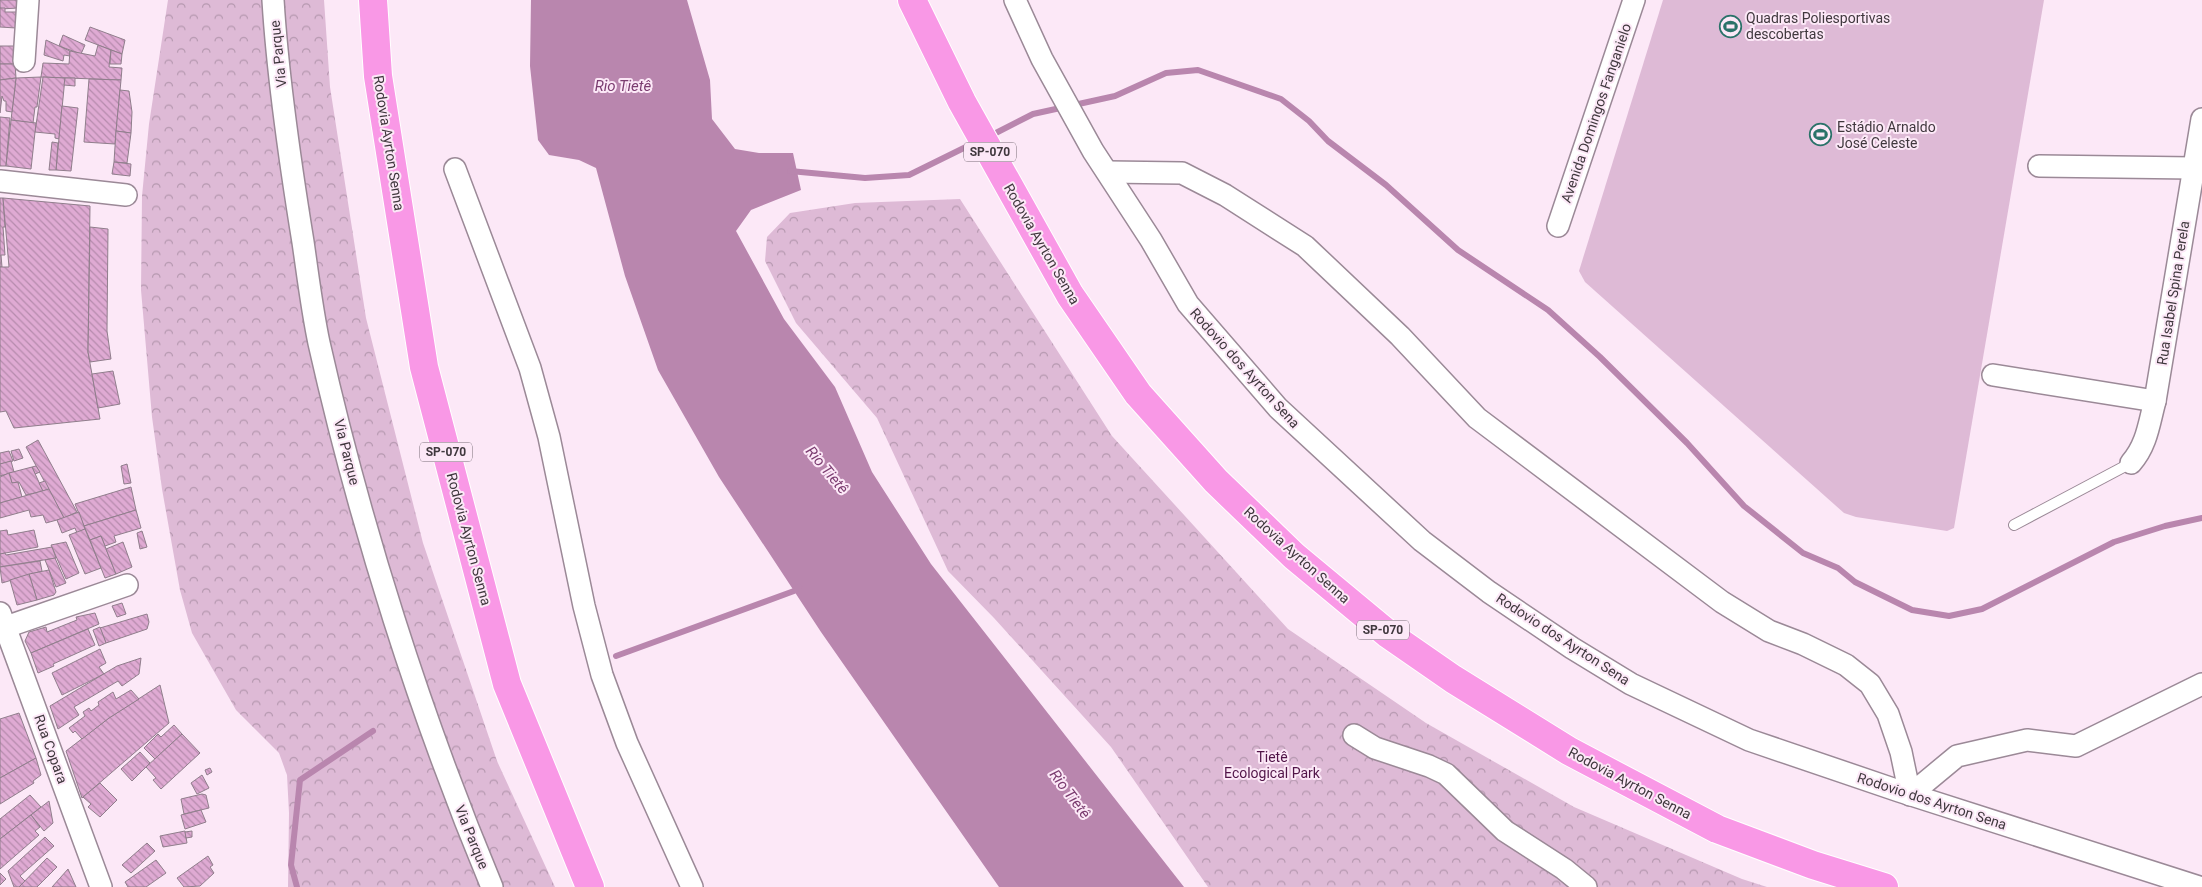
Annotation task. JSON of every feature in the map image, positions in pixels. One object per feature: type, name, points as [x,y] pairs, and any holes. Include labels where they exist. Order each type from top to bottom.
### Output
[{"type":"highway","name":"Rodovia Ayrton Senna","points":[[373,0],[378,76],[424,367],[507,684],[590,887]]},
{"type":"highway","name":"Rodovia Ayrton Senna","points":[[912,0],[962,102],[1070,296],[1138,394],[1216,481],[1294,556],[1388,634],[1453,679],[1569,751],[1717,829],[1813,864],[1884,887]]},
{"type":"street","points":[[24,61],[28,0]]},
{"type":"street","name":"Via Parque","points":[[272,0],[289,157],[319,341],[360,505],[406,654],[462,814],[492,887]]},
{"type":"street","name":"Rodovio dos Ayrton Sena","points":[[1015,0],[1042,59],[1093,151],[1151,240],[1188,304],[1278,408],[1422,541],[1534,623],[1631,684],[1749,740],[2200,887]]},
{"type":"street","name":"Avenida Domingos Fanganielo","points":[[1558,226],[1634,0]]},
{"type":"street","name":"Rua Isabel Spina Perela","points":[[2132,463],[2146,438],[2155,401],[2202,119]]},
{"type":"street","points":[[2039,166],[2194,168]]},
{"type":"street","points":[[455,169],[530,368],[549,438],[584,606],[602,675],[627,743],[692,887]]},
{"type":"street","points":[[1108,172],[1182,173],[1224,195],[1305,246],[1400,336],[1477,418],[1722,602],[1769,631],[1803,644],[1846,665],[1870,684],[1888,714],[1901,752],[1910,794],[1957,756],[2026,740],[2076,746],[2202,684]]},
{"type":"street","points":[[0,181],[126,195]]},
{"type":"street","points":[[1993,375],[2155,401]]},
{"type":"street","points":[[2,623],[127,585]]},
{"type":"street","name":"Rua Copara","points":[[2,623],[100,887]]},
{"type":"street","points":[[1354,735],[1375,748],[1429,766],[1446,774],[1505,831],[1586,887]]},
{"type":"lane","points":[[2014,525],[2132,463]]},
{"type":"green space","points":[[168,0],[324,0],[330,87],[366,318],[423,543],[497,761],[555,887],[288,887],[289,813],[287,775],[279,753],[236,710],[192,633],[180,590],[162,489],[152,417],[141,290],[142,196],[149,124]]},
{"type":"green space","name":"Estádio Arnaldo José Celeste","points":[[1663,0],[2044,0],[1954,528],[1947,531],[1856,517],[1844,513],[1585,282],[1579,271]]},
{"type":"green space","name":"Tietê Ecological Park","points":[[960,199],[1112,436],[1288,629],[1426,723],[1574,807],[1742,879],[1767,887],[1208,887],[1111,747],[994,618],[948,571],[877,418],[796,323],[765,261],[767,237],[790,213],[855,203]]},
{"type":"water","name":"Rio Tietê","points":[[531,0],[687,0],[710,80],[712,119],[735,149],[759,153],[793,153],[801,190],[751,210],[736,231],[784,319],[835,387],[872,472],[931,564],[1184,887],[999,887],[821,632],[719,477],[658,370],[625,276],[596,168],[579,160],[549,155],[538,140],[530,66]]},
{"type":"building","points":[[0,0],[19,0],[18,8],[0,9]]},
{"type":"building","points":[[0,8],[5,8],[5,12],[16,12],[16,28],[0,27]]},
{"type":"building","points":[[90,27],[125,40],[122,54],[85,40]]},
{"type":"building","points":[[63,35],[85,45],[81,54],[59,46]]},
{"type":"building","points":[[46,40],[70,51],[70,56],[64,55],[63,61],[44,55]]},
{"type":"building","points":[[98,45],[111,50],[109,67],[122,68],[121,80],[41,77],[43,63],[69,64],[70,51],[95,56]]},
{"type":"building","points":[[0,46],[16,46],[15,64],[0,64]]},
{"type":"building","points":[[111,50],[122,54],[121,64],[110,64]]},
{"type":"building","points":[[0,64],[15,64],[16,78],[0,80]]},
{"type":"building","points":[[41,77],[33,123],[11,120],[16,78]]},
{"type":"building","points":[[43,77],[65,78],[59,139],[55,138],[55,134],[35,132]]},
{"type":"building","points":[[16,78],[12,112],[6,111],[6,101],[4,101],[2,96],[0,113],[0,80]]},
{"type":"building","points":[[65,78],[75,78],[75,86],[64,85]]},
{"type":"building","points":[[89,79],[121,80],[115,144],[84,142]]},
{"type":"building","points":[[120,90],[129,91],[132,112],[131,133],[116,131]]},
{"type":"building","points":[[62,106],[78,108],[71,171],[56,170]]},
{"type":"building","points":[[0,117],[10,118],[6,166],[0,166]]},
{"type":"building","points":[[11,120],[36,123],[31,169],[6,166]]},
{"type":"building","points":[[116,131],[131,133],[127,163],[114,162]]},
{"type":"building","points":[[52,142],[58,143],[56,170],[49,170]]},
{"type":"building","points":[[114,162],[131,164],[130,176],[112,174]]},
{"type":"building","points":[[0,198],[3,198],[5,227],[3,227],[5,255],[1,255],[2,267],[0,267]]},
{"type":"building","points":[[3,198],[90,206],[88,352],[100,419],[14,428],[6,411],[0,412],[0,267],[9,267]]},
{"type":"building","points":[[90,227],[108,229],[107,331],[111,359],[90,362],[88,352]]},
{"type":"building","points":[[113,371],[120,404],[98,408],[92,374]]},
{"type":"building","points":[[38,440],[77,512],[64,518],[26,447]]},
{"type":"building","points":[[19,449],[23,458],[14,461],[11,451]]},
{"type":"building","points":[[9,451],[13,461],[0,464],[0,453]]},
{"type":"building","points":[[11,461],[14,472],[0,476],[0,464]]},
{"type":"building","points":[[127,464],[131,483],[124,484],[121,466]]},
{"type":"building","points":[[36,466],[40,472],[35,474],[32,467]]},
{"type":"building","points":[[32,467],[43,491],[26,495],[19,482],[12,483],[9,473]]},
{"type":"building","points":[[9,473],[12,483],[18,482],[22,497],[0,503],[0,477]]},
{"type":"building","points":[[45,481],[49,489],[43,491],[39,483]]},
{"type":"building","points":[[131,487],[136,510],[84,526],[75,504]]},
{"type":"building","points":[[49,489],[64,518],[46,523],[43,515],[31,517],[29,510],[0,518],[0,503]]},
{"type":"building","points":[[136,510],[141,528],[114,536],[116,542],[105,546],[101,536],[90,540],[84,526]]},
{"type":"building","points":[[79,512],[85,529],[77,533],[75,528],[62,533],[57,520]]},
{"type":"building","points":[[85,529],[101,568],[85,574],[69,535]]},
{"type":"building","points":[[7,530],[8,535],[34,530],[38,547],[0,554],[0,531]]},
{"type":"building","points":[[142,531],[147,547],[140,549],[137,533]]},
{"type":"building","points":[[101,536],[116,574],[105,578],[90,540]]},
{"type":"building","points":[[66,542],[79,573],[66,579],[51,545]]},
{"type":"building","points":[[123,542],[132,567],[116,574],[106,549]]},
{"type":"building","points":[[52,547],[56,558],[0,567],[0,554],[5,553],[6,555]]},
{"type":"building","points":[[55,558],[66,583],[56,587],[45,560]]},
{"type":"building","points":[[40,561],[42,571],[2,583],[0,567]]},
{"type":"building","points":[[49,570],[56,592],[54,595],[37,600],[29,574]]},
{"type":"building","points":[[29,574],[37,600],[17,605],[10,580]]},
{"type":"building","points":[[122,603],[126,614],[117,617],[112,606]]},
{"type":"building","points":[[95,613],[99,624],[31,653],[25,641],[29,632],[46,627],[47,632],[77,620],[76,617]]},
{"type":"building","points":[[147,614],[149,622],[147,629],[106,643],[100,628]]},
{"type":"building","points":[[100,627],[106,643],[99,646],[93,630]]},
{"type":"building","points":[[88,629],[95,645],[38,673],[31,653]]},
{"type":"building","points":[[100,649],[106,663],[99,667],[104,674],[62,695],[52,673]]},
{"type":"building","points":[[141,658],[139,674],[122,686],[118,681],[74,707],[79,715],[58,729],[50,706],[117,666]]},
{"type":"building","points":[[160,685],[169,723],[82,798],[66,751],[109,718]]},
{"type":"building","points":[[131,690],[139,699],[109,718],[82,739],[75,731],[73,733],[69,728],[85,716],[83,712],[89,708],[91,711],[99,705],[98,702],[113,692],[116,699]]},
{"type":"building","points":[[19,713],[36,758],[0,778],[0,719]]},
{"type":"building","points":[[174,725],[182,734],[155,759],[144,748],[158,734],[161,737]]},
{"type":"building","points":[[182,734],[200,753],[161,789],[153,780],[156,778],[146,767]]},
{"type":"building","points":[[140,752],[150,763],[132,781],[121,769]]},
{"type":"building","points":[[36,758],[41,775],[33,781],[34,783],[0,804],[0,778]]},
{"type":"building","points":[[210,768],[212,772],[207,775],[205,770]]},
{"type":"building","points":[[202,775],[209,788],[197,794],[191,783]]},
{"type":"building","points":[[100,783],[117,800],[100,817],[88,807],[91,804],[83,797]]},
{"type":"building","points":[[202,794],[206,795],[209,808],[184,814],[181,799]]},
{"type":"building","points":[[30,795],[41,807],[0,839],[0,819]]},
{"type":"building","points":[[49,801],[53,823],[44,831],[31,815]]},
{"type":"building","points":[[201,810],[206,822],[185,829],[181,815]]},
{"type":"building","points":[[31,815],[40,827],[35,831],[39,835],[0,869],[0,839]]},
{"type":"building","points":[[185,831],[187,843],[163,847],[160,836]]},
{"type":"building","points":[[192,831],[192,837],[186,838],[185,832]]},
{"type":"building","points":[[45,837],[54,846],[20,876],[25,881],[19,887],[14,887],[8,871]]},
{"type":"building","points":[[147,843],[155,851],[131,873],[122,865]]},
{"type":"building","points":[[208,856],[213,865],[210,867],[214,873],[200,886],[184,887],[177,878]]},
{"type":"building","points":[[47,858],[57,867],[37,887],[19,887]]},
{"type":"building","points":[[156,860],[166,873],[146,887],[128,887],[125,882]]},
{"type":"building","points":[[68,869],[76,887],[52,887]]},
{"type":"building","points":[[0,873],[6,879],[0,885]]},
{"type":"waterway","points":[[988,137],[1033,114],[1115,96],[1166,73],[1198,70],[1281,99],[1309,121],[1328,141],[1386,185],[1458,250],[1548,310],[1600,357],[1687,443],[1744,506],[1803,553],[1838,568],[1855,582],[1912,610],[1949,616],[1982,609],[2114,542],[2165,526],[2202,518]]},
{"type":"waterway","points":[[790,171],[865,178],[909,175],[976,142]]},
{"type":"waterway","points":[[616,656],[794,591],[799,587]]},
{"type":"waterway","points":[[297,887],[291,865],[300,780],[373,731]]},
{"type":"place","name":"Quadras Poliesportivas descobertas","points":[[1730,26]]},
{"type":"place","name":"Estádio Arnaldo José Celeste","points":[[1821,135]]}]
